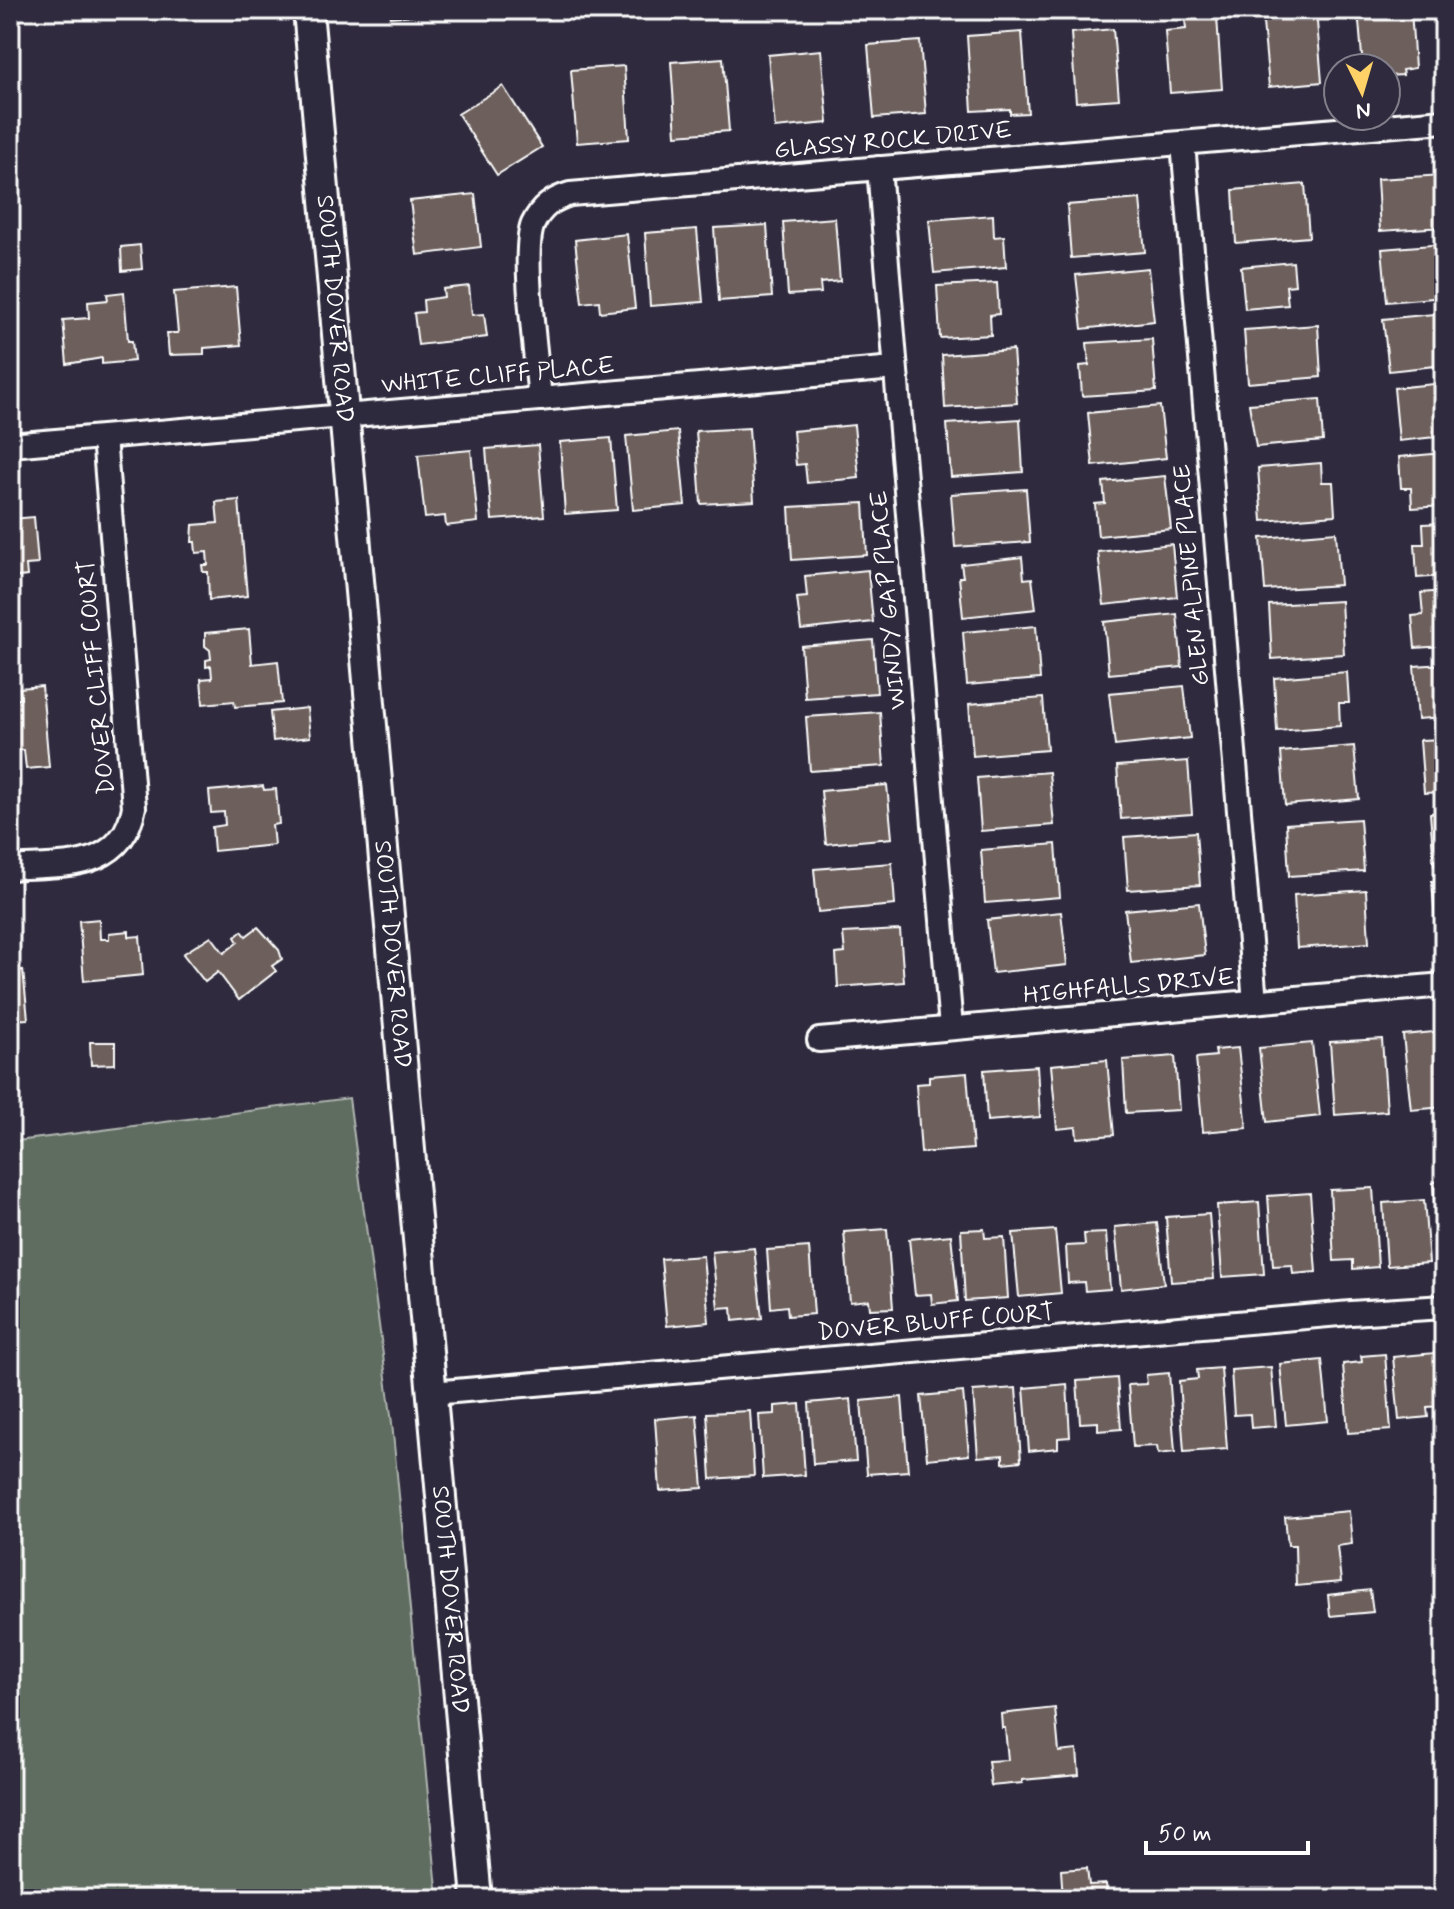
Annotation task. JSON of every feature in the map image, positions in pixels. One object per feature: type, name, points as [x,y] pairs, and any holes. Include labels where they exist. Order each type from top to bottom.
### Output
[{"type":"street","name":"SOUTH DOVER ROAD","points":[[308,10],[477,1899]]},
{"type":"street","name":"GLASSY ROCK DRIVE","points":[[540,399],[528,254],[532,227],[541,210],[555,199],[570,194],[1444,121]]},
{"type":"street","name":"GLEN ALPINE PLACE","points":[[1183,143],[1255,1002]]},
{"type":"street","name":"WINDY GAP PLACE","points":[[879,168],[951,1028]]},
{"type":"street","name":"WHITE CLIFF PLACE","points":[[10,445],[895,368]]},
{"type":"street","name":"DOVER CLIFF COURT","points":[[10,868],[95,859],[116,846],[131,822],[134,807],[104,437]]},
{"type":"street","name":"HIGHFALLS DRIVE","points":[[819,1040],[1444,985]]},
{"type":"street","name":"DOVER BLUFF COURT","points":[[432,1393],[1320,1315],[1444,1307]]},
{"type":"green space","points":[[349,1098],[392,1423],[438,1899],[10,1899],[10,1142]]},
{"type":"building","points":[[389,10],[428,10],[428,14],[390,17]]},
{"type":"building","points":[[1316,10],[1322,82],[1269,87],[1262,12]]},
{"type":"building","points":[[1358,10],[1411,10],[1415,68],[1402,70],[1402,52],[1362,52]]},
{"type":"building","points":[[1217,17],[1222,89],[1170,93],[1165,31],[1186,29],[1185,19]]},
{"type":"building","points":[[1113,29],[1119,99],[1076,102],[1071,33]]},
{"type":"building","points":[[1022,32],[1028,113],[1010,114],[1010,109],[972,111],[967,36]]},
{"type":"building","points":[[920,41],[926,114],[874,118],[868,45]]},
{"type":"building","points":[[821,50],[828,123],[775,128],[768,55]]},
{"type":"building","points":[[723,58],[729,131],[676,135],[671,62]]},
{"type":"building","points":[[624,66],[629,139],[577,143],[571,70]]},
{"type":"building","points":[[503,86],[542,147],[497,175],[458,114]]},
{"type":"building","points":[[1444,175],[1444,227],[1380,231],[1377,179]]},
{"type":"building","points":[[1305,184],[1309,237],[1236,243],[1233,190]]},
{"type":"building","points":[[475,194],[481,247],[417,255],[410,201]]},
{"type":"building","points":[[1140,199],[1145,252],[1071,258],[1067,205]]},
{"type":"building","points":[[993,215],[994,237],[1004,236],[1006,267],[934,273],[929,220]]},
{"type":"building","points":[[835,218],[840,281],[820,283],[821,293],[788,295],[783,222]]},
{"type":"building","points":[[767,225],[772,297],[719,301],[714,228]]},
{"type":"building","points":[[697,229],[703,302],[650,306],[645,233]]},
{"type":"building","points":[[627,234],[635,308],[600,312],[599,301],[582,303],[575,240]]},
{"type":"building","points":[[1444,244],[1444,297],[1387,302],[1382,249]]},
{"type":"building","points":[[140,245],[142,269],[122,271],[121,247]]},
{"type":"building","points":[[1293,262],[1295,285],[1286,286],[1288,305],[1245,309],[1241,267]]},
{"type":"building","points":[[1148,268],[1154,321],[1082,329],[1076,275]]},
{"type":"building","points":[[997,283],[999,314],[990,315],[991,335],[940,338],[937,286]]},
{"type":"building","points":[[469,286],[472,315],[484,314],[487,337],[418,345],[414,313],[424,312],[423,300],[444,297],[443,289]]},
{"type":"building","points":[[236,287],[241,345],[204,348],[204,354],[169,355],[167,333],[178,333],[174,292]]},
{"type":"building","points":[[124,292],[128,341],[132,341],[134,361],[102,364],[102,358],[67,364],[63,320],[89,318],[88,302],[108,300],[107,294]]},
{"type":"building","points":[[1444,313],[1444,365],[1389,371],[1383,319]]},
{"type":"building","points":[[1318,325],[1321,377],[1248,383],[1244,330]]},
{"type":"building","points":[[1152,339],[1156,391],[1082,396],[1080,366],[1089,365],[1087,343]]},
{"type":"building","points":[[1013,350],[1017,403],[945,408],[942,355]]},
{"type":"building","points":[[1444,383],[1444,436],[1399,441],[1394,388]]},
{"type":"building","points":[[1320,399],[1323,441],[1256,447],[1249,404]]},
{"type":"building","points":[[1160,406],[1166,458],[1093,466],[1088,413]]},
{"type":"building","points":[[1020,419],[1023,472],[951,477],[947,424]]},
{"type":"building","points":[[854,425],[859,478],[807,483],[805,464],[796,465],[793,431]]},
{"type":"building","points":[[749,428],[754,501],[701,504],[696,431]]},
{"type":"building","points":[[678,431],[685,505],[633,510],[626,436]]},
{"type":"building","points":[[611,438],[617,510],[565,514],[560,442]]},
{"type":"building","points":[[538,445],[544,516],[492,520],[486,449]]},
{"type":"building","points":[[471,450],[478,522],[446,526],[445,516],[425,518],[418,455]]},
{"type":"building","points":[[1444,453],[1444,506],[1412,508],[1411,488],[1401,488],[1399,457]]},
{"type":"building","points":[[1321,463],[1322,482],[1333,482],[1335,515],[1262,521],[1258,468]]},
{"type":"building","points":[[1165,476],[1171,529],[1098,536],[1095,504],[1105,503],[1103,482]]},
{"type":"building","points":[[1026,489],[1030,542],[955,547],[951,494]]},
{"type":"building","points":[[239,500],[247,596],[209,600],[208,572],[203,572],[202,565],[208,565],[207,552],[196,553],[195,542],[192,542],[193,525],[218,523],[216,502]]},
{"type":"building","points":[[864,503],[867,555],[792,560],[789,507]]},
{"type":"building","points":[[34,517],[38,564],[26,565],[27,576],[10,578],[11,519]]},
{"type":"building","points":[[1444,523],[1444,576],[1417,578],[1415,544],[1424,544],[1423,524]]},
{"type":"building","points":[[1336,532],[1340,585],[1265,590],[1261,538]]},
{"type":"building","points":[[1172,544],[1177,597],[1104,605],[1098,552]]},
{"type":"building","points":[[1022,557],[1024,579],[1032,578],[1036,609],[963,617],[959,577],[963,577],[961,564]]},
{"type":"building","points":[[868,570],[873,622],[801,630],[797,598],[807,597],[805,576]]},
{"type":"building","points":[[1444,591],[1444,646],[1415,648],[1412,616],[1423,615],[1421,593]]},
{"type":"building","points":[[1341,601],[1344,654],[1272,659],[1269,605]]},
{"type":"building","points":[[1177,614],[1182,667],[1109,674],[1104,622]]},
{"type":"building","points":[[1036,626],[1040,679],[967,685],[963,632]]},
{"type":"building","points":[[249,629],[252,664],[278,661],[282,703],[235,707],[234,701],[203,704],[201,679],[212,678],[211,666],[206,667],[206,660],[211,659],[210,650],[205,646],[205,633]]},
{"type":"building","points":[[873,640],[877,693],[805,698],[801,646]]},
{"type":"building","points":[[1444,664],[1444,717],[1418,719],[1414,666]]},
{"type":"building","points":[[1347,672],[1349,703],[1339,703],[1340,726],[1277,731],[1274,678]]},
{"type":"building","points":[[42,686],[49,767],[26,769],[24,750],[10,751],[13,700],[21,699],[20,688]]},
{"type":"building","points":[[1184,686],[1190,738],[1115,746],[1109,693]]},
{"type":"building","points":[[1043,698],[1047,750],[973,756],[969,704]]},
{"type":"building","points":[[307,708],[310,737],[273,741],[270,712]]},
{"type":"building","points":[[880,712],[884,766],[810,771],[806,717]]},
{"type":"building","points":[[1444,739],[1444,792],[1424,793],[1420,740]]},
{"type":"building","points":[[1354,746],[1359,799],[1285,805],[1281,752]]},
{"type":"building","points":[[1188,761],[1192,814],[1121,819],[1117,766]]},
{"type":"building","points":[[1049,772],[1054,825],[981,831],[977,778]]},
{"type":"building","points":[[887,785],[892,838],[826,844],[821,791]]},
{"type":"building","points":[[263,786],[264,790],[276,789],[279,824],[272,825],[274,845],[214,851],[212,827],[225,825],[224,812],[211,813],[209,791]]},
{"type":"building","points":[[1444,811],[1444,865],[1434,865],[1430,813]]},
{"type":"building","points":[[1360,819],[1364,871],[1289,876],[1286,824]]},
{"type":"building","points":[[1196,832],[1200,885],[1128,890],[1124,837]]},
{"type":"building","points":[[1056,844],[1060,897],[985,903],[981,850]]},
{"type":"building","points":[[892,863],[895,905],[818,912],[814,869]]},
{"type":"building","points":[[1444,880],[1444,933],[1436,934],[1432,881]]},
{"type":"building","points":[[1366,890],[1369,943],[1297,948],[1294,895]]},
{"type":"building","points":[[1199,903],[1205,955],[1131,963],[1125,910]]},
{"type":"building","points":[[1061,912],[1067,965],[993,973],[987,920]]},
{"type":"building","points":[[99,919],[100,939],[109,939],[109,933],[129,931],[129,937],[140,936],[143,975],[84,981],[79,921]]},
{"type":"building","points":[[258,927],[279,950],[282,959],[272,966],[276,971],[239,1000],[218,972],[205,982],[183,954],[211,936],[224,953],[238,942],[235,937],[242,931],[246,936]]},
{"type":"building","points":[[900,930],[904,982],[838,987],[836,954],[845,953],[843,933]]},
{"type":"building","points":[[10,966],[16,966],[16,971],[23,970],[28,1019],[10,1020]]},
{"type":"building","points":[[1444,1031],[1444,1107],[1411,1110],[1403,1035]]},
{"type":"building","points":[[1382,1039],[1387,1111],[1335,1115],[1330,1042]]},
{"type":"building","points":[[90,1042],[115,1042],[115,1064],[91,1065]]},
{"type":"building","points":[[1312,1043],[1320,1116],[1267,1122],[1259,1048]]},
{"type":"building","points":[[1238,1048],[1247,1128],[1203,1132],[1196,1058],[1216,1056],[1215,1050]]},
{"type":"building","points":[[1175,1056],[1179,1110],[1126,1113],[1123,1060]]},
{"type":"building","points":[[1107,1060],[1114,1135],[1077,1138],[1076,1127],[1057,1129],[1051,1065]]},
{"type":"building","points":[[1037,1066],[1040,1117],[987,1121],[984,1070]]},
{"type":"building","points":[[967,1073],[973,1149],[921,1153],[916,1084],[929,1083],[929,1076]]},
{"type":"building","points":[[1444,1181],[1444,1252],[1438,1252],[1433,1182]]},
{"type":"building","points":[[1373,1188],[1378,1267],[1353,1269],[1353,1260],[1334,1261],[1330,1190]]},
{"type":"building","points":[[1310,1193],[1316,1272],[1293,1274],[1292,1265],[1273,1266],[1268,1196]]},
{"type":"building","points":[[1424,1200],[1429,1263],[1387,1266],[1383,1203]]},
{"type":"building","points":[[1259,1202],[1264,1274],[1222,1277],[1217,1205]]},
{"type":"building","points":[[1209,1214],[1214,1279],[1171,1282],[1166,1217]]},
{"type":"building","points":[[1157,1223],[1164,1284],[1121,1289],[1115,1227]]},
{"type":"building","points":[[887,1229],[893,1308],[870,1309],[869,1300],[850,1302],[844,1232]]},
{"type":"building","points":[[984,1229],[985,1238],[1004,1237],[1008,1298],[965,1301],[961,1230]]},
{"type":"building","points":[[1055,1230],[1061,1293],[1019,1297],[1013,1233]]},
{"type":"building","points":[[1106,1233],[1110,1289],[1085,1291],[1084,1282],[1068,1283],[1066,1246],[1085,1245],[1084,1234]]},
{"type":"building","points":[[951,1235],[958,1301],[932,1304],[931,1294],[915,1295],[909,1239]]},
{"type":"building","points":[[809,1247],[814,1314],[788,1316],[787,1306],[771,1308],[767,1250]]},
{"type":"building","points":[[754,1248],[762,1318],[733,1321],[732,1307],[718,1308],[712,1252]]},
{"type":"building","points":[[703,1256],[709,1322],[667,1326],[661,1259]]},
{"type":"building","points":[[1435,1353],[1441,1406],[1427,1407],[1428,1417],[1399,1420],[1393,1357]]},
{"type":"building","points":[[1385,1354],[1391,1430],[1348,1433],[1343,1364],[1362,1362],[1361,1356]]},
{"type":"building","points":[[1322,1360],[1328,1421],[1286,1425],[1280,1364]]},
{"type":"building","points":[[1271,1367],[1276,1426],[1251,1428],[1250,1414],[1234,1415],[1231,1370]]},
{"type":"building","points":[[1221,1368],[1227,1449],[1184,1452],[1179,1381],[1198,1379],[1197,1370]]},
{"type":"building","points":[[1169,1373],[1175,1452],[1158,1454],[1157,1446],[1133,1447],[1128,1385],[1147,1384],[1146,1375]]},
{"type":"building","points":[[1117,1378],[1121,1429],[1098,1431],[1098,1422],[1080,1423],[1077,1381]]},
{"type":"building","points":[[1067,1384],[1070,1437],[1058,1438],[1058,1448],[1029,1451],[1024,1388]]},
{"type":"building","points":[[1016,1388],[1021,1461],[1003,1463],[1003,1455],[978,1457],[973,1391]]},
{"type":"building","points":[[963,1392],[969,1455],[927,1459],[921,1396]]},
{"type":"building","points":[[902,1397],[908,1471],[867,1474],[861,1401]]},
{"type":"building","points":[[851,1399],[856,1461],[813,1464],[809,1403]]},
{"type":"building","points":[[800,1404],[805,1475],[763,1478],[759,1415],[775,1414],[775,1406]]},
{"type":"building","points":[[750,1411],[754,1476],[711,1479],[707,1413]]},
{"type":"building","points":[[697,1415],[703,1488],[660,1491],[655,1419]]},
{"type":"building","points":[[1349,1511],[1352,1544],[1337,1546],[1341,1582],[1296,1586],[1295,1545],[1288,1545],[1285,1517]]},
{"type":"building","points":[[1370,1590],[1373,1612],[1330,1616],[1328,1595]]},
{"type":"building","points":[[1055,1708],[1059,1752],[1077,1750],[1079,1775],[991,1786],[988,1761],[1008,1760],[1001,1714]]},
{"type":"building","points":[[1087,1868],[1089,1885],[1106,1884],[1108,1899],[1063,1899],[1061,1870]]}]
